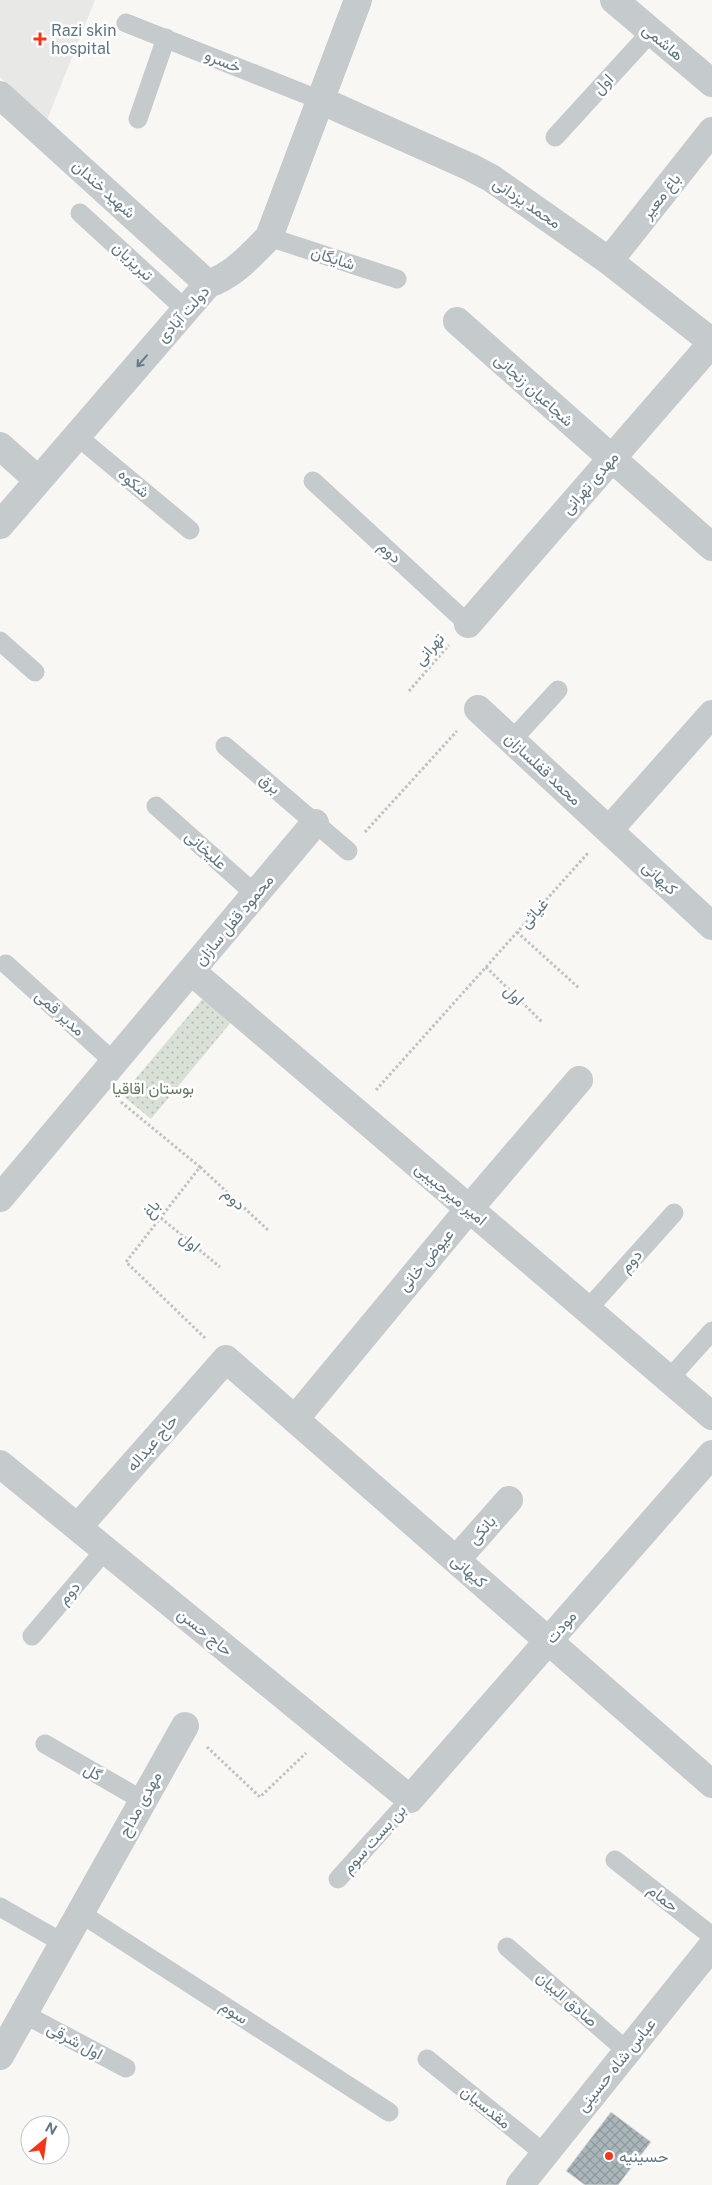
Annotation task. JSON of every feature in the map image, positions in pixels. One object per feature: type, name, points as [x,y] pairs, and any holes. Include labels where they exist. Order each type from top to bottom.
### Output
[{"type":"street","name":"دولت آبادی","points":[[0,525],[208,284],[223,279],[242,265],[269,237],[358,0]]},
{"type":"street","name":"هاشمی","points":[[614,0],[712,83]]},
{"type":"street","name":"شهید خندان","points":[[0,94],[208,284]]},
{"type":"street","name":"محمد یزدانی","points":[[320,100],[491,178],[609,261],[712,343]]},
{"type":"street","name":"باغ معیر","points":[[609,261],[712,131]]},
{"type":"street","name":"شجاعیان زنجانی","points":[[457,321],[712,547]]},
{"type":"street","name":"مهدی تهرانی","points":[[468,624],[712,343]]},
{"type":"street","points":[[0,446],[38,480]]},
{"type":"street","name":"محمد قفلسازان","points":[[478,708],[609,830]]},
{"type":"street","points":[[609,830],[712,714]]},
{"type":"street","name":"محمود قفل سازان","points":[[0,1198],[315,823]]},
{"type":"street","name":"کیهانی","points":[[609,830],[712,926]]},
{"type":"street","name":"امیر میرحبیبی","points":[[191,971],[712,1416]]},
{"type":"street","name":"عیوض خانی","points":[[295,1419],[468,1209],[579,1080]]},
{"type":"street","name":"کیهانی","points":[[226,1359],[712,1784]]},
{"type":"street","name":"حاج عبداله","points":[[78,1527],[226,1359]]},
{"type":"street","name":"مودت","points":[[410,1800],[712,1454]]},
{"type":"street","name":"حاج حسن","points":[[0,1464],[410,1800]]},
{"type":"street","name":"بانکی","points":[[456,1560],[509,1500]]},
{"type":"street","name":"مهدی مداح","points":[[0,2056],[13,2020],[63,1943],[185,1726]]},
{"type":"street","name":"عباس شاه حسینی","points":[[520,2185],[712,1946]]},
{"type":"lane","name":"خسرو","points":[[126,23],[320,100]]},
{"type":"lane","name":"اول","points":[[555,137],[651,32]]},
{"type":"lane","points":[[138,119],[166,38]]},
{"type":"lane","name":"تبریزیان","points":[[80,213],[186,310]]},
{"type":"lane","name":"شایگان","points":[[269,237],[397,279]]},
{"type":"lane","name":"شکوه","points":[[77,436],[190,530]]},
{"type":"lane","name":"دوم","points":[[312,481],[468,624]]},
{"type":"lane","points":[[0,641],[34,672]]},
{"type":"lane","points":[[512,740],[558,690]]},
{"type":"lane","name":"برق","points":[[225,746],[315,823]]},
{"type":"lane","name":"علیخانی","points":[[156,806],[255,894]]},
{"type":"lane","points":[[315,823],[348,851]]},
{"type":"lane","name":"مدیر قمی","points":[[6,964],[114,1062]]},
{"type":"lane","name":"دوم","points":[[587,1310],[674,1213]]},
{"type":"lane","points":[[668,1379],[712,1331]]},
{"type":"lane","name":"دوم","points":[[32,1636],[105,1550]]},
{"type":"lane","name":"گل","points":[[46,1744],[142,1800]]},
{"type":"lane","name":"بن بست سوم","points":[[338,1879],[410,1800]]},
{"type":"lane","name":"حمام","points":[[615,1860],[712,1936]]},
{"type":"lane","points":[[0,1907],[63,1943]]},
{"type":"lane","name":"سوم","points":[[80,1912],[389,2112]]},
{"type":"lane","name":"صادق البیان","points":[[506,1948],[627,2051]]},
{"type":"lane","name":"اول شرقی","points":[[13,2020],[126,2068]]},
{"type":"lane","name":"مقدسیان","points":[[427,2059],[545,2154]]},
{"type":"path","name":"تهرانی","points":[[409,691],[468,624]]},
{"type":"path","points":[[348,851],[478,708]]},
{"type":"path","name":"غیاثی","points":[[356,1113],[609,830]]},
{"type":"path","points":[[517,932],[580,989]]},
{"type":"path","name":"اول","points":[[486,967],[543,1023]]},
{"type":"path","points":[[97,1082],[200,1168]]},
{"type":"path","name":"باغ","points":[[200,1168],[126,1262],[226,1359]]},
{"type":"path","name":"دوم","points":[[200,1168],[268,1230]]},
{"type":"path","name":"اول","points":[[161,1218],[220,1267]]},
{"type":"path","points":[[185,1726],[260,1797],[329,1733]]},
{"type":"shaded area","name":"Razi skin hospital","points":[[0,0],[95,0],[47,120],[0,77]]},
{"type":"green space","name":"بوستان اقاقیا","points":[[205,996],[232,1021],[151,1119],[122,1095]]},
{"type":"building","name":"حسینیه","points":[[611,2112],[651,2142],[618,2185],[585,2185],[566,2171]]},
{"type":"place","name":"Razi skin hospital","points":[[40,39]]},
{"type":"place","name":"حسینیه","points":[[609,2156]]}]
